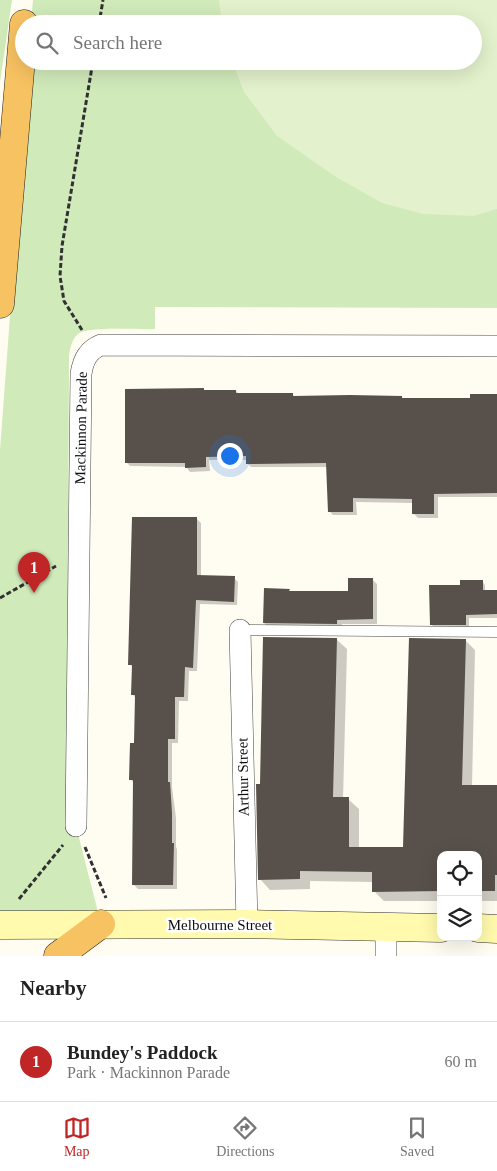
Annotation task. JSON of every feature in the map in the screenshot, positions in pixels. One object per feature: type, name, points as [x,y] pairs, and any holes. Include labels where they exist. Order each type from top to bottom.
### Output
[{"type":"highway","points":[[25,15],[26,0]]},
{"type":"highway","points":[[0,304],[20,70]]},
{"type":"highway","points":[[58,956],[101,924]]},
{"type":"main road","name":"Melbourne Street","points":[[0,925],[247,924],[437,928]]},
{"type":"main road","points":[[482,928],[497,928]]},
{"type":"street","points":[[93,348],[101,345],[497,346]]},
{"type":"street","name":"Mackinnon Parade","points":[[76,826],[81,374],[83,361],[93,348]]},
{"type":"street","name":"Arthur Street","points":[[240,630],[247,924]]},
{"type":"street","points":[[386,928],[386,956]]},
{"type":"lane","points":[[240,630],[497,632]]},
{"type":"path","points":[[100,15],[103,0]]},
{"type":"path","points":[[91,70],[62,246],[60,276],[64,301],[93,348]]},
{"type":"path","points":[[0,598],[79,553]]},
{"type":"path","points":[[76,826],[107,898]]},
{"type":"path","points":[[18,899],[55,856],[76,826]]},
{"type":"green space","points":[[0,0],[12,0],[0,82]]},
{"type":"green space","points":[[33,0],[497,0],[497,308],[155,307],[155,329],[93,330],[78,334],[73,341],[69,356],[67,815],[76,826],[99,916],[0,917],[0,450],[28,70],[482,70],[482,15],[32,15]]},
{"type":"green space","points":[[219,0],[497,0],[497,209],[473,216],[423,214],[382,203],[336,177],[277,136],[244,92],[235,70],[482,70],[482,15],[221,15]]},
{"type":"building","points":[[204,388],[204,390],[236,390],[236,393],[293,393],[293,396],[350,395],[402,396],[402,398],[470,398],[470,394],[497,394],[497,493],[434,494],[434,514],[412,514],[412,499],[353,498],[353,512],[328,512],[326,463],[246,464],[246,456],[206,457],[206,467],[185,468],[185,463],[125,463],[125,389]]},
{"type":"building","points":[[132,517],[197,517],[197,575],[235,576],[234,602],[196,600],[193,668],[185,667],[184,697],[175,697],[175,739],[168,739],[168,782],[170,782],[172,843],[174,843],[173,885],[132,885],[133,780],[129,780],[130,743],[134,743],[135,695],[131,695],[132,665],[128,665]]},
{"type":"building","points":[[348,578],[373,578],[373,619],[337,620],[337,624],[263,623],[264,588],[290,589],[289,591],[348,591]]},
{"type":"building","points":[[460,580],[483,580],[483,590],[497,590],[497,614],[466,615],[466,625],[430,625],[429,585],[460,585]]},
{"type":"building","points":[[263,637],[337,638],[333,797],[349,797],[349,847],[403,847],[409,638],[466,639],[462,785],[497,785],[497,875],[495,875],[495,891],[482,891],[482,851],[437,851],[437,891],[372,892],[372,872],[300,871],[300,879],[258,880],[256,784],[260,784]]},
{"type":"place","name":"Bundey's Paddock","points":[[34,593]]}]
